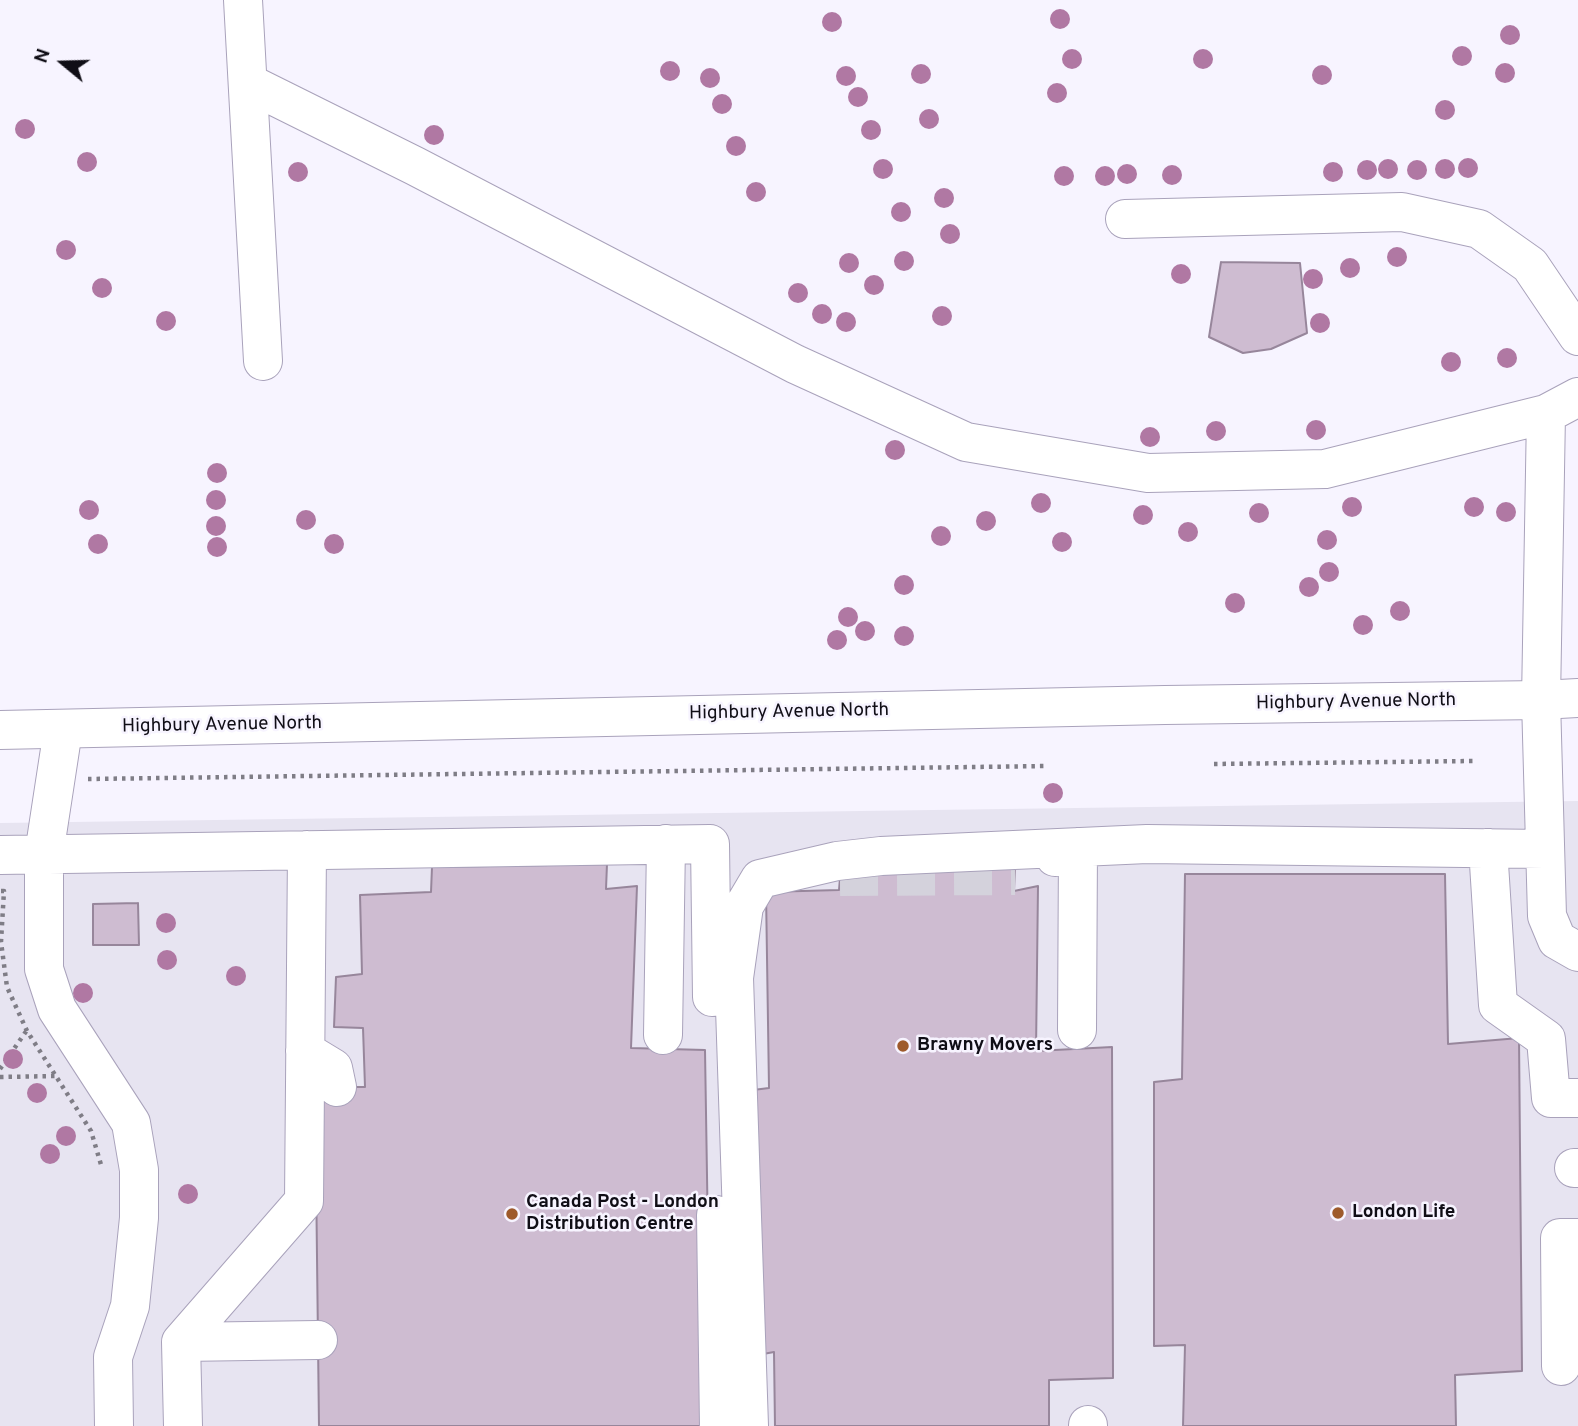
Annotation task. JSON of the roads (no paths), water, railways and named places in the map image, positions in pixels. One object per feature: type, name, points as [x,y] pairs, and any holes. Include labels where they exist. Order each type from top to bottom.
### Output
[{"type":"main road","points":[[243,0],[263,361]]},
{"type":"main road","points":[[248,83],[415,166],[795,364],[966,442],[1148,472],[1325,470],[1562,405],[1560,699],[1544,849],[1547,916],[1557,940],[1578,953]]},
{"type":"main road","points":[[1125,219],[1402,212],[1479,229],[1530,265],[1578,336]]},
{"type":"main road","name":"Highbury Avenue North","points":[[0,730],[1560,699]]},
{"type":"main road","points":[[64,730],[44,855],[44,970],[57,1009],[131,1123],[139,1170],[139,1218],[130,1306],[113,1357],[114,1426]]},
{"type":"main road","points":[[663,1035],[666,844]]},
{"type":"main road","points":[[0,855],[710,844],[719,1426]]},
{"type":"main road","points":[[748,1426],[734,978],[744,906],[760,879],[837,862],[881,856],[1147,844],[1544,849]]},
{"type":"main road","points":[[1015,876],[1078,847]]},
{"type":"main road","points":[[1077,1030],[1078,847]]},
{"type":"main road","points":[[1488,848],[1498,1005],[1546,1039],[1551,1098],[1578,1098]]},
{"type":"main road","points":[[183,1426],[181,1342],[304,1202],[307,850]]},
{"type":"main road","points":[[785,872],[841,877]]},
{"type":"main road","points":[[305,1051],[333,1069],[337,1087]]},
{"type":"main road","points":[[1561,1366],[1560,1238],[1578,1238]]},
{"type":"main road","points":[[181,1342],[317,1340]]},
{"type":"tunnel","points":[[840,877],[1015,876]]},
{"type":"place","name":"Brawny Movers","points":[[903,1046]]},
{"type":"place","name":"London Life","points":[[1338,1213]]},
{"type":"place","name":"Canada Post - London Distribution Centre","points":[[512,1214]]}]
